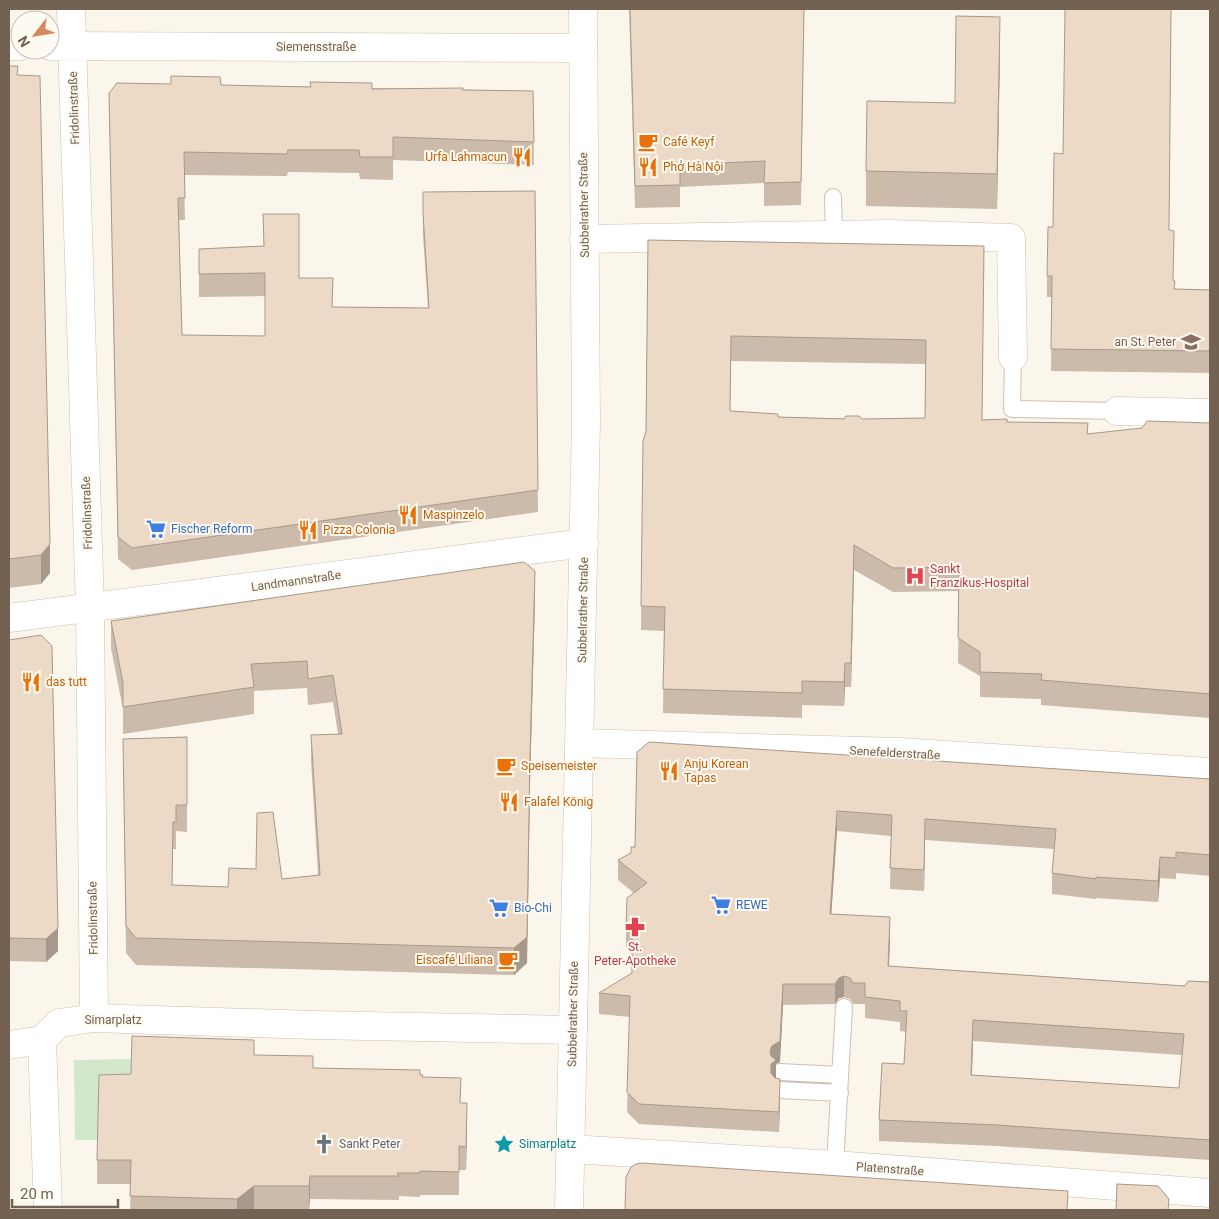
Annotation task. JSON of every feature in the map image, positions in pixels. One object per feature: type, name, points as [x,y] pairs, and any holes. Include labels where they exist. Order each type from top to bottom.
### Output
[{"type":"street","name":"Fridolinstraße","points":[[71,9],[61,47],[90,608],[94,1018]]},
{"type":"street","name":"Subbelrather Straße","points":[[570,1210],[586,423],[583,9]]},
{"type":"street","name":"Siemensstraße","points":[[61,47],[583,48]]},
{"type":"street","points":[[584,239],[834,234],[1011,238],[1013,357]]},
{"type":"street","points":[[1117,411],[1210,413]]},
{"type":"street","name":"Landmannstraße","points":[[9,618],[584,543]]},
{"type":"street","name":"Senefelderstraße","points":[[580,743],[899,752],[1210,772]]},
{"type":"street","name":"Simarplatz","points":[[42,1040],[59,1022],[94,1018],[313,1025],[573,1030]]},
{"type":"street","points":[[9,1045],[42,1040],[48,1210]]},
{"type":"street","name":"Platenstraße","points":[[570,1149],[835,1165],[1209,1199]]},
{"type":"lane","points":[[833,197],[834,234]]},
{"type":"lane","points":[[1013,357],[1012,409],[1117,411]]},
{"type":"lane","points":[[835,1165],[844,1007]]},
{"type":"lane","points":[[780,1072],[840,1075]]},
{"type":"lane","points":[[780,1090],[840,1093]]},
{"type":"green space","points":[[132,1059],[131,1098],[98,1140],[75,1140],[74,1060]]},
{"type":"building","points":[[630,9],[804,9],[801,182],[764,183],[765,161],[680,165],[680,185],[635,186]]},
{"type":"building","points":[[1065,9],[1171,9],[1169,230],[1174,231],[1173,281],[1175,281],[1174,289],[1210,290],[1210,351],[1051,349],[1052,276],[1047,276],[1048,227],[1053,227],[1054,153],[1063,154]]},
{"type":"building","points":[[956,16],[1000,17],[997,174],[866,171],[867,101],[955,103]]},
{"type":"building","points":[[9,66],[18,66],[17,75],[40,76],[50,544],[41,555],[9,559]]},
{"type":"building","points":[[171,76],[220,77],[221,85],[311,87],[310,82],[372,83],[372,89],[463,88],[463,90],[533,91],[534,142],[393,137],[393,157],[360,157],[359,150],[288,150],[287,154],[184,152],[185,198],[178,198],[182,335],[265,336],[265,273],[199,274],[199,249],[264,246],[263,214],[299,214],[299,278],[333,278],[332,307],[429,308],[423,192],[535,191],[538,490],[132,548],[118,537],[109,93],[117,83],[171,84]]},
{"type":"building","name":"Sankt Franzikus-Hospital","points":[[648,240],[984,246],[982,420],[1007,419],[1007,422],[1088,423],[1087,434],[1142,428],[1147,421],[1210,423],[1210,694],[1041,680],[1042,674],[980,672],[980,652],[958,638],[959,567],[893,568],[854,545],[851,663],[845,663],[844,682],[802,681],[802,693],[663,689],[665,607],[641,606],[643,441],[646,431]],"holes":[[[731,336],[926,340],[925,418],[862,419],[859,416],[846,416],[844,419],[778,417],[778,414],[730,411]]]},
{"type":"building","points":[[524,562],[535,571],[527,937],[514,948],[136,938],[126,926],[123,739],[187,737],[187,805],[176,805],[176,822],[173,822],[172,885],[228,887],[229,868],[256,869],[257,813],[273,812],[282,879],[320,875],[311,735],[342,734],[333,675],[308,679],[307,661],[251,664],[254,687],[123,707],[123,683],[111,621]]},
{"type":"building","points":[[41,635],[52,646],[58,928],[46,939],[9,938],[9,640]]},
{"type":"building","points":[[649,742],[1210,779],[1210,855],[1176,852],[1176,858],[1160,857],[1158,881],[1096,877],[1096,879],[1052,873],[1056,829],[925,819],[924,870],[890,868],[892,815],[837,811],[830,914],[890,917],[888,966],[1185,986],[1188,981],[1210,982],[1210,1140],[997,1125],[879,1120],[882,1063],[904,1064],[907,1011],[900,1011],[900,1001],[865,997],[865,983],[853,983],[850,978],[844,976],[839,978],[835,984],[783,984],[780,1041],[772,1046],[770,1051],[771,1056],[776,1060],[771,1064],[771,1073],[775,1078],[780,1079],[779,1112],[639,1104],[627,1092],[630,996],[599,993],[632,973],[632,929],[626,927],[627,898],[647,883],[618,860],[631,853],[631,847],[635,847],[637,752]],"holes":[[[973,1020],[1184,1034],[1179,1088],[971,1075]]]},
{"type":"building","points":[[132,1036],[254,1040],[254,1055],[313,1056],[313,1068],[420,1070],[420,1075],[423,1075],[422,1077],[461,1078],[460,1103],[467,1103],[466,1147],[459,1146],[459,1172],[420,1171],[420,1173],[397,1173],[399,1176],[310,1176],[309,1186],[254,1186],[237,1199],[130,1196],[131,1160],[97,1160],[99,1075],[131,1074]]},
{"type":"building","points":[[642,1163],[1068,1191],[1067,1210],[625,1210],[626,1177],[631,1167]]},
{"type":"building","points":[[1117,1184],[1158,1186],[1169,1199],[1168,1210],[1116,1210]]},
{"type":"place","name":"Café Keyf","points":[[648,142]]},
{"type":"place","name":"Urfa Lahmacun","points":[[522,157]]},
{"type":"place","name":"Phở Hà Nội","points":[[648,167]]},
{"type":"place","name":"an St. Peter","points":[[1191,342]]},
{"type":"place","name":"Maspinzelo","points":[[408,515]]},
{"type":"place","name":"Fischer Reform","points":[[156,529]]},
{"type":"place","name":"Pizza Colonia","points":[[308,530]]},
{"type":"place","name":"Sankt Franzikus-Hospital","points":[[915,576]]},
{"type":"place","name":"das tutt","points":[[31,682]]},
{"type":"place","name":"Speisemeister","points":[[506,766]]},
{"type":"place","name":"Anju Korean Tapas","points":[[669,771]]},
{"type":"place","name":"Falafel König","points":[[509,802]]},
{"type":"place","name":"REWE","points":[[721,905]]},
{"type":"place","name":"Bio-Chi","points":[[499,908]]},
{"type":"place","name":"St. Peter-Apotheke","points":[[635,927]]},
{"type":"place","name":"Eiscafé Liliana","points":[[508,960]]},
{"type":"place","name":"Sankt Peter","points":[[324,1144]]},
{"type":"place","name":"Simarplatz","points":[[504,1144]]}]
